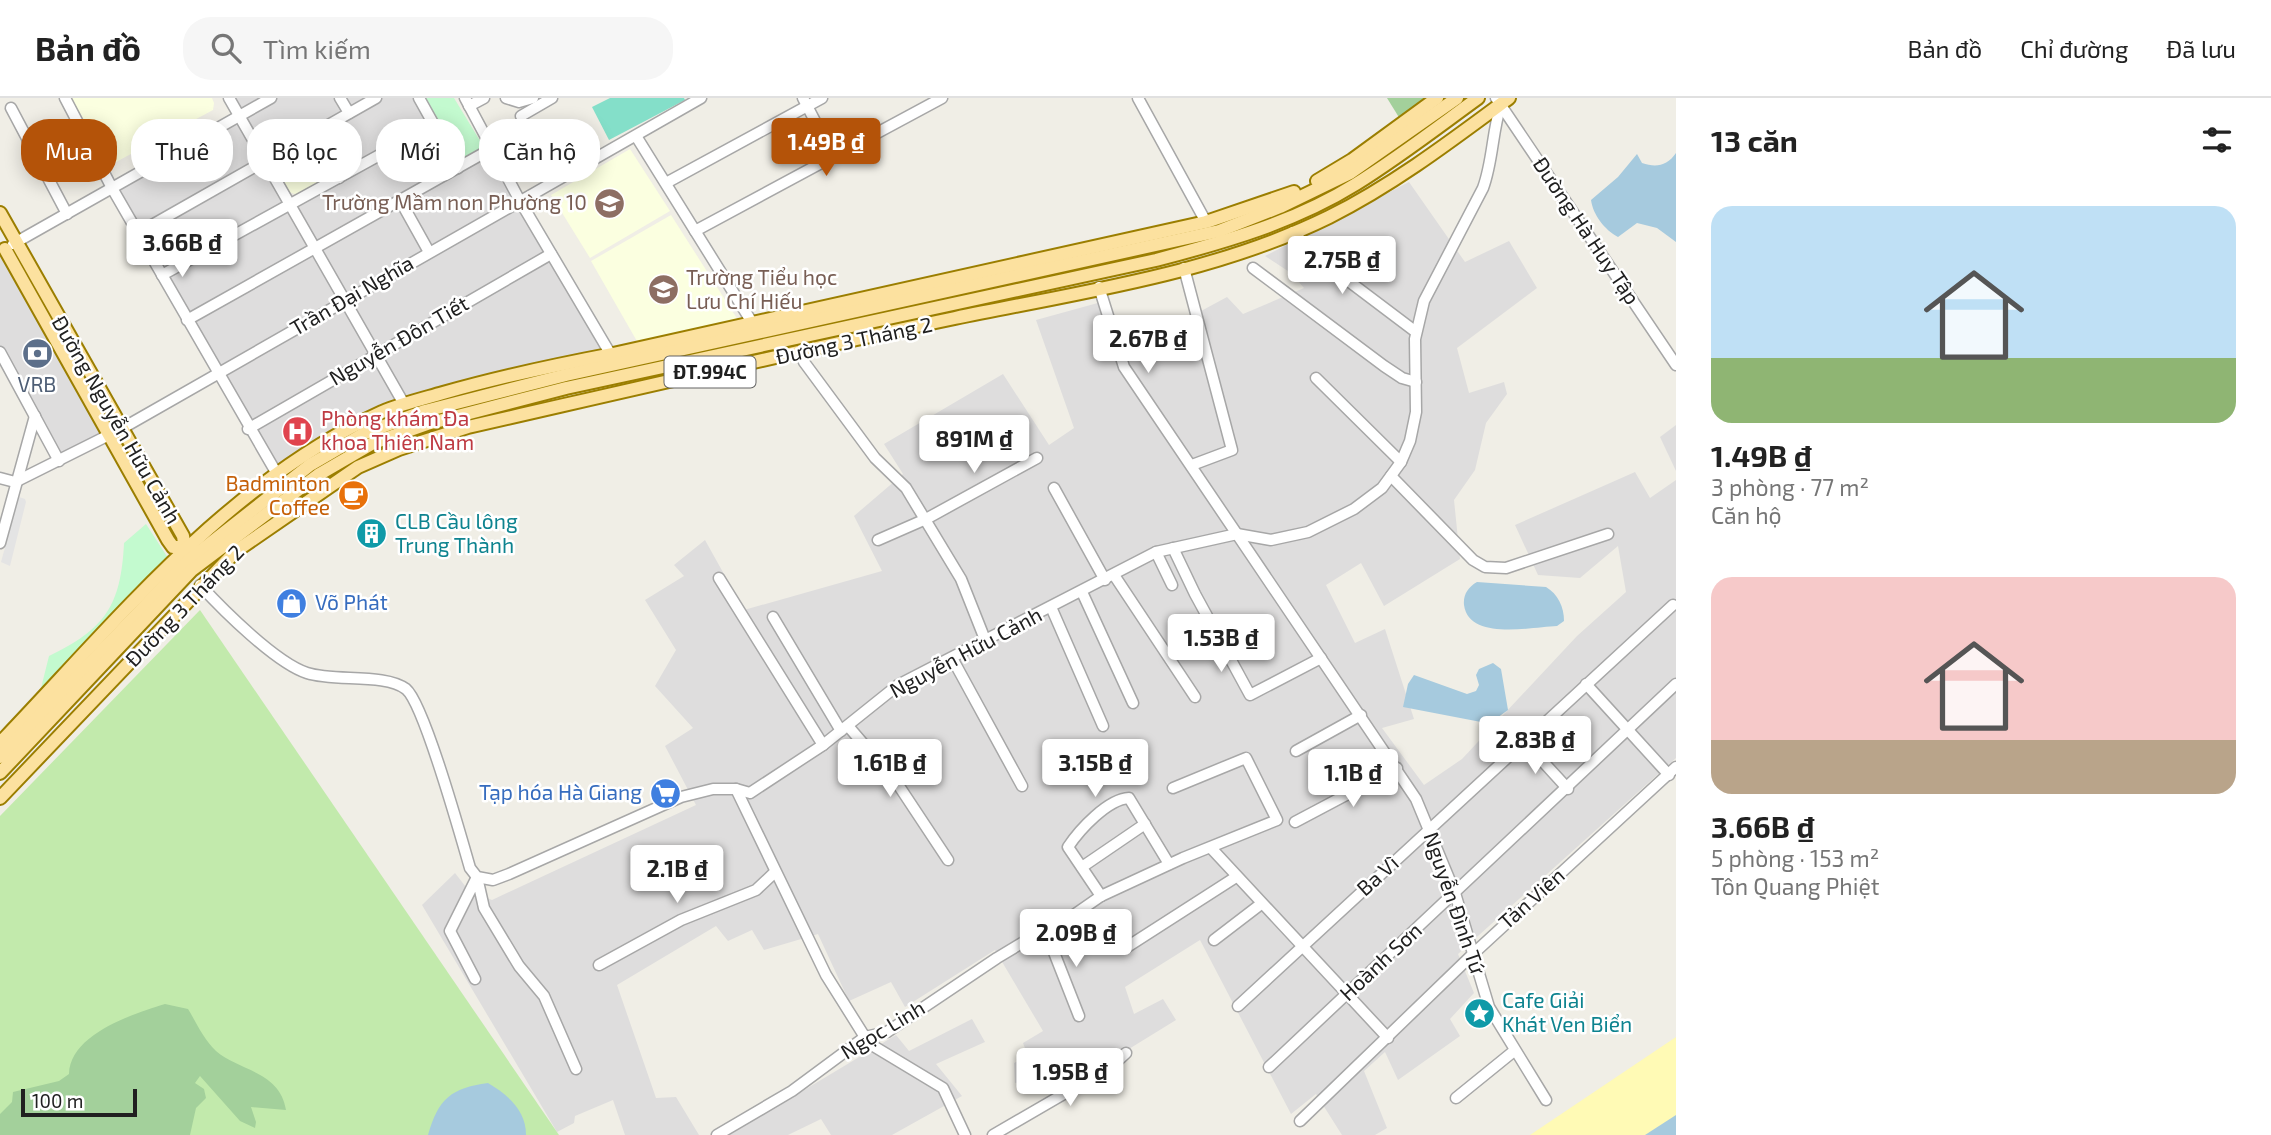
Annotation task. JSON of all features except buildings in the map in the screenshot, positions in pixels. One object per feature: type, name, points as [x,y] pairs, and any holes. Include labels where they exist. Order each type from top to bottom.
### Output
[{"type":"main road","name":"Đường 3 Tháng 2","points":[[0,757],[187,557],[310,465],[365,433],[425,411],[614,359],[1206,222],[1283,197],[1324,177],[1437,98]]},
{"type":"main road","name":"Đường 3 Tháng 2","points":[[799,318],[1219,231],[1280,207],[1350,173],[1457,98]]},
{"type":"main road","name":"Đường 3 Tháng 2","points":[[0,773],[187,557],[253,522],[297,490],[373,443],[427,424],[566,388],[1220,243],[1283,220],[1355,185],[1478,98]]},
{"type":"main road","name":"Đường 3 Tháng 2","points":[[0,798],[200,585],[236,551],[358,467],[399,449],[468,427],[1184,268],[1293,232],[1376,191],[1464,132],[1502,100]]},
{"type":"main road","points":[[0,213],[7,248]]},
{"type":"main road","name":"Đường Nguyễn Hữu Cảnh","points":[[7,248],[115,432],[173,547],[187,557]]},
{"type":"main road","points":[[770,344],[773,358]]},
{"type":"main road","name":"Đường 3 Tháng 2","points":[[0,743],[187,557],[277,474],[329,439],[404,404],[531,370],[614,359]]},
{"type":"main road","points":[[351,456],[358,467]]},
{"type":"main road","points":[[187,557],[200,585]]},
{"type":"street","points":[[65,98],[112,188],[248,429],[277,474]]},
{"type":"street","points":[[229,98],[247,130]]},
{"type":"street","points":[[7,248],[271,98]]},
{"type":"street","points":[[340,98],[349,113]]},
{"type":"street","points":[[339,119],[376,98]]},
{"type":"street","points":[[419,98],[431,119]]},
{"type":"street","points":[[479,126],[467,102],[484,98]]},
{"type":"street","points":[[506,98],[519,102],[533,98]]},
{"type":"street","points":[[521,116],[552,98]]},
{"type":"street","points":[[666,183],[805,102],[822,98]]},
{"type":"street","points":[[695,231],[942,98]]},
{"type":"street","points":[[1138,98],[1206,222]]},
{"type":"street","name":"Trần Đại Nghĩa","points":[[15,482],[115,432],[695,100]]},
{"type":"street","name":"Nguyễn Hữu Cảnh","points":[[477,877],[493,880],[509,874],[681,797],[713,789],[736,789],[750,793],[823,745],[898,685],[986,642],[1156,552],[1237,534],[1271,540],[1308,532],[1354,509],[1382,488],[1401,462],[1410,441],[1416,412],[1416,332],[1424,302],[1468,221],[1490,169],[1495,124],[1502,100]]},
{"type":"street","name":"Đường Hà Huy Tập","points":[[1502,100],[1676,365]]},
{"type":"street","points":[[805,102],[834,156]]},
{"type":"street","points":[[11,108],[67,214]]},
{"type":"street","points":[[636,136],[756,328]]},
{"type":"street","points":[[138,233],[247,171]]},
{"type":"street","points":[[277,182],[404,404]]},
{"type":"street","points":[[162,275],[332,182]]},
{"type":"street","points":[[187,320],[432,182]]},
{"type":"street","points":[[509,182],[614,359]]},
{"type":"street","points":[[400,200],[429,252]]},
{"type":"street","points":[[1293,232],[1328,266],[1416,332]]},
{"type":"street","name":"Nguyễn Đôn Tiết","points":[[248,429],[551,254]]},
{"type":"street","points":[[1184,268],[1232,450],[1192,465]]},
{"type":"street","points":[[1253,268],[1384,366],[1402,378],[1416,382]]},
{"type":"street","name":"Nguyễn Đình Tứ","points":[[1099,287],[1124,367],[1397,768],[1429,829],[1455,893],[1489,1007],[1546,1100]]},
{"type":"street","points":[[0,352],[59,461]]},
{"type":"street","points":[[801,352],[804,362],[875,458],[906,488],[926,519],[961,579],[986,642]]},
{"type":"street","points":[[1316,378],[1401,462]]},
{"type":"street","points":[[0,543],[35,416]]},
{"type":"street","points":[[878,540],[926,519],[1037,458]]},
{"type":"street","points":[[1391,476],[1473,560],[1485,567],[1506,568],[1608,534]]},
{"type":"street","points":[[0,478],[15,482]]},
{"type":"street","points":[[1054,488],[1109,578],[1195,696]]},
{"type":"street","points":[[297,490],[303,503]]},
{"type":"street","points":[[253,522],[264,530]]},
{"type":"street","points":[[1173,548],[1250,695],[1321,658]]},
{"type":"street","points":[[1156,552],[1172,585]]},
{"type":"street","points":[[719,578],[823,745]]},
{"type":"street","points":[[200,585],[289,665],[331,678],[393,682],[407,690],[425,725],[470,868],[477,877],[484,908],[519,967],[534,980],[544,996],[576,1069]]},
{"type":"street","points":[[1082,592],[1133,703]]},
{"type":"street","name":"Ba Vì","points":[[1238,1006],[1673,605]]},
{"type":"street","points":[[1051,607],[1103,726]]},
{"type":"street","points":[[773,617],[844,729],[897,783],[948,860]]},
{"type":"street","points":[[952,658],[1022,786]]},
{"type":"street","points":[[1586,684],[1629,731],[1672,771]]},
{"type":"street","name":"Hoành Sơn","points":[[1269,1067],[1568,789],[1676,684]]},
{"type":"street","points":[[1296,751],[1360,715]]},
{"type":"street","points":[[1525,742],[1568,789]]},
{"type":"street","name":"Ngọc Linh","points":[[717,1135],[792,1091],[865,1037],[887,1032],[997,958],[1083,911],[1101,896],[1169,864],[1277,820],[1246,758],[1173,788]]},
{"type":"street","points":[[1295,822],[1397,768]]},
{"type":"street","name":"Tản Viên","points":[[1300,1121],[1473,954],[1672,771]]},
{"type":"street","points":[[736,789],[825,975],[865,1037],[875,1047],[943,1088],[965,1135]]},
{"type":"street","points":[[1101,896],[1068,847],[1075,836],[1119,799],[1129,798],[1169,864]]},
{"type":"street","points":[[1082,867],[1145,824]]},
{"type":"street","points":[[1211,848],[1300,947],[1388,1038]]},
{"type":"street","points":[[599,965],[681,920],[756,890],[774,873]]},
{"type":"street","points":[[475,979],[450,932],[477,877]]},
{"type":"street","points":[[1127,947],[1236,877]]},
{"type":"street","points":[[1214,940],[1261,904]]},
{"type":"street","points":[[1046,932],[1079,1016]]},
{"type":"street","points":[[1456,1098],[1514,1051]]},
{"type":"street","points":[[993,1135],[1112,1066],[1126,1053]]},
{"type":"shaded area","points":[[71,98],[212,98],[214,103],[213,110],[196,119],[131,119],[131,154],[117,161],[117,119],[83,119]]},
{"type":"shaded area","points":[[229,98],[419,98],[431,119],[376,119],[376,182],[465,182],[465,163],[479,156],[479,182],[511,182],[613,354],[404,404],[277,474],[112,188],[131,177],[131,182],[233,182],[233,119],[239,116]]},
{"type":"shaded area","name":"Trường Mầm non Phường 10","points":[[630,149],[670,211],[590,258],[551,195],[573,182],[600,182],[600,166]]},
{"type":"shaded area","points":[[281,182],[322,182],[298,195],[286,191]]},
{"type":"shaded area","points":[[1409,182],[1465,262],[1509,241],[1537,288],[1457,348],[1469,393],[1504,382],[1507,394],[1486,423],[1475,470],[1454,500],[1460,559],[1384,606],[1361,563],[1326,585],[1355,643],[1385,629],[1414,719],[1382,728],[1424,785],[1462,759],[1577,636],[1626,592],[1618,546],[1580,578],[1538,575],[1515,525],[1635,472],[1650,498],[1676,480],[1676,758],[1458,954],[1474,993],[1450,1019],[1460,1036],[1398,1080],[1385,1052],[1364,1071],[1387,1128],[1375,1135],[1342,1135],[1316,1094],[1291,1114],[1200,940],[1125,987],[1134,1014],[1163,999],[1176,1020],[1059,1092],[1051,1074],[1015,1083],[1014,1063],[1028,1056],[1023,1043],[1043,1031],[995,950],[905,1007],[891,982],[849,1001],[818,934],[764,950],[752,930],[728,941],[716,926],[617,985],[656,1098],[676,1097],[699,1135],[625,1135],[613,1100],[575,1116],[574,1123],[557,1132],[422,905],[455,873],[469,891],[492,900],[696,805],[665,746],[693,728],[655,686],[676,650],[645,600],[684,576],[674,565],[705,540],[744,610],[882,571],[854,516],[903,474],[884,444],[1003,374],[1049,445],[1074,428],[1036,320],[1105,301],[1123,343],[1164,331],[1227,297],[1243,314],[1304,288],[1291,273],[1265,256]]},
{"type":"shaded area","name":"Trường Tiểu học Lưu Chí Hiếu","points":[[671,215],[738,320],[638,343],[591,261]]},
{"type":"shaded area","points":[[0,252],[107,431],[59,461],[0,352]]},
{"type":"shaded area","points":[[1676,425],[1676,471],[1660,437]]},
{"type":"shaded area","points":[[19,497],[26,502],[10,566],[1,562]]},
{"type":"shaded area","points":[[972,1019],[985,1042],[936,1064],[962,1096],[892,1135],[831,1135],[821,1119],[788,1135],[729,1135],[896,1035],[909,1051]]},
{"type":"green space","points":[[422,98],[454,98],[479,139],[479,152],[465,161],[465,119],[434,119]]},
{"type":"green space","points":[[610,98],[685,100],[609,140],[592,107]]},
{"type":"green space","points":[[1387,98],[1428,98],[1400,119]]},
{"type":"green space","points":[[146,524],[170,561],[37,704],[49,656],[84,636],[106,613],[119,583],[124,543]]},
{"type":"green space","points":[[200,610],[559,1135],[0,1135],[0,816]]},
{"type":"green space","points":[[165,1004],[188,1009],[212,1047],[225,1058],[267,1079],[276,1087],[286,1110],[251,1107],[256,1122],[255,1128],[240,1121],[200,1076],[195,1083],[204,1089],[206,1098],[196,1108],[190,1135],[0,1135],[0,1114],[12,1102],[13,1092],[59,1081],[69,1074],[72,1060],[91,1037],[121,1020]]},
{"type":"sand","points":[[1676,1037],[1676,1135],[1530,1135]]},
{"type":"water","points":[[1676,153],[1676,242],[1657,228],[1637,223],[1618,237],[1600,222],[1591,200],[1618,177],[1637,154],[1642,163],[1657,165],[1669,161]]},
{"type":"water","points":[[1477,582],[1546,587],[1560,601],[1564,621],[1557,626],[1517,629],[1489,628],[1477,624],[1468,616],[1464,598],[1471,586]]},
{"type":"water","points":[[1493,663],[1501,669],[1508,710],[1494,720],[1481,722],[1403,707],[1408,684],[1414,675],[1467,694],[1476,691],[1479,685],[1476,675],[1479,669]]},
{"type":"water","points":[[488,1083],[514,1104],[523,1118],[526,1135],[428,1135],[436,1112],[448,1097],[464,1088]]},
{"type":"water","points":[[1676,1115],[1676,1135],[1645,1135]]},
{"type":"place","name":"Trường Mầm non Phường 10","points":[[610,203]]},
{"type":"place","name":"Trường Tiểu học Lưu Chí Hiếu","points":[[663,290]]},
{"type":"place","name":"VRB","points":[[37,353]]},
{"type":"place","name":"Phòng khám Đa khoa Thiên Nam","points":[[298,431]]},
{"type":"place","name":"Badminton Coffee","points":[[353,496]]},
{"type":"place","name":"CLB Cầu lông Trung Thành","points":[[372,534]]},
{"type":"place","name":"Võ Phát","points":[[292,603]]},
{"type":"place","name":"Tạp hóa Hà Giang","points":[[665,793]]},
{"type":"place","name":"Cafe Giải Khát Ven Biển","points":[[1479,1013]]}]
